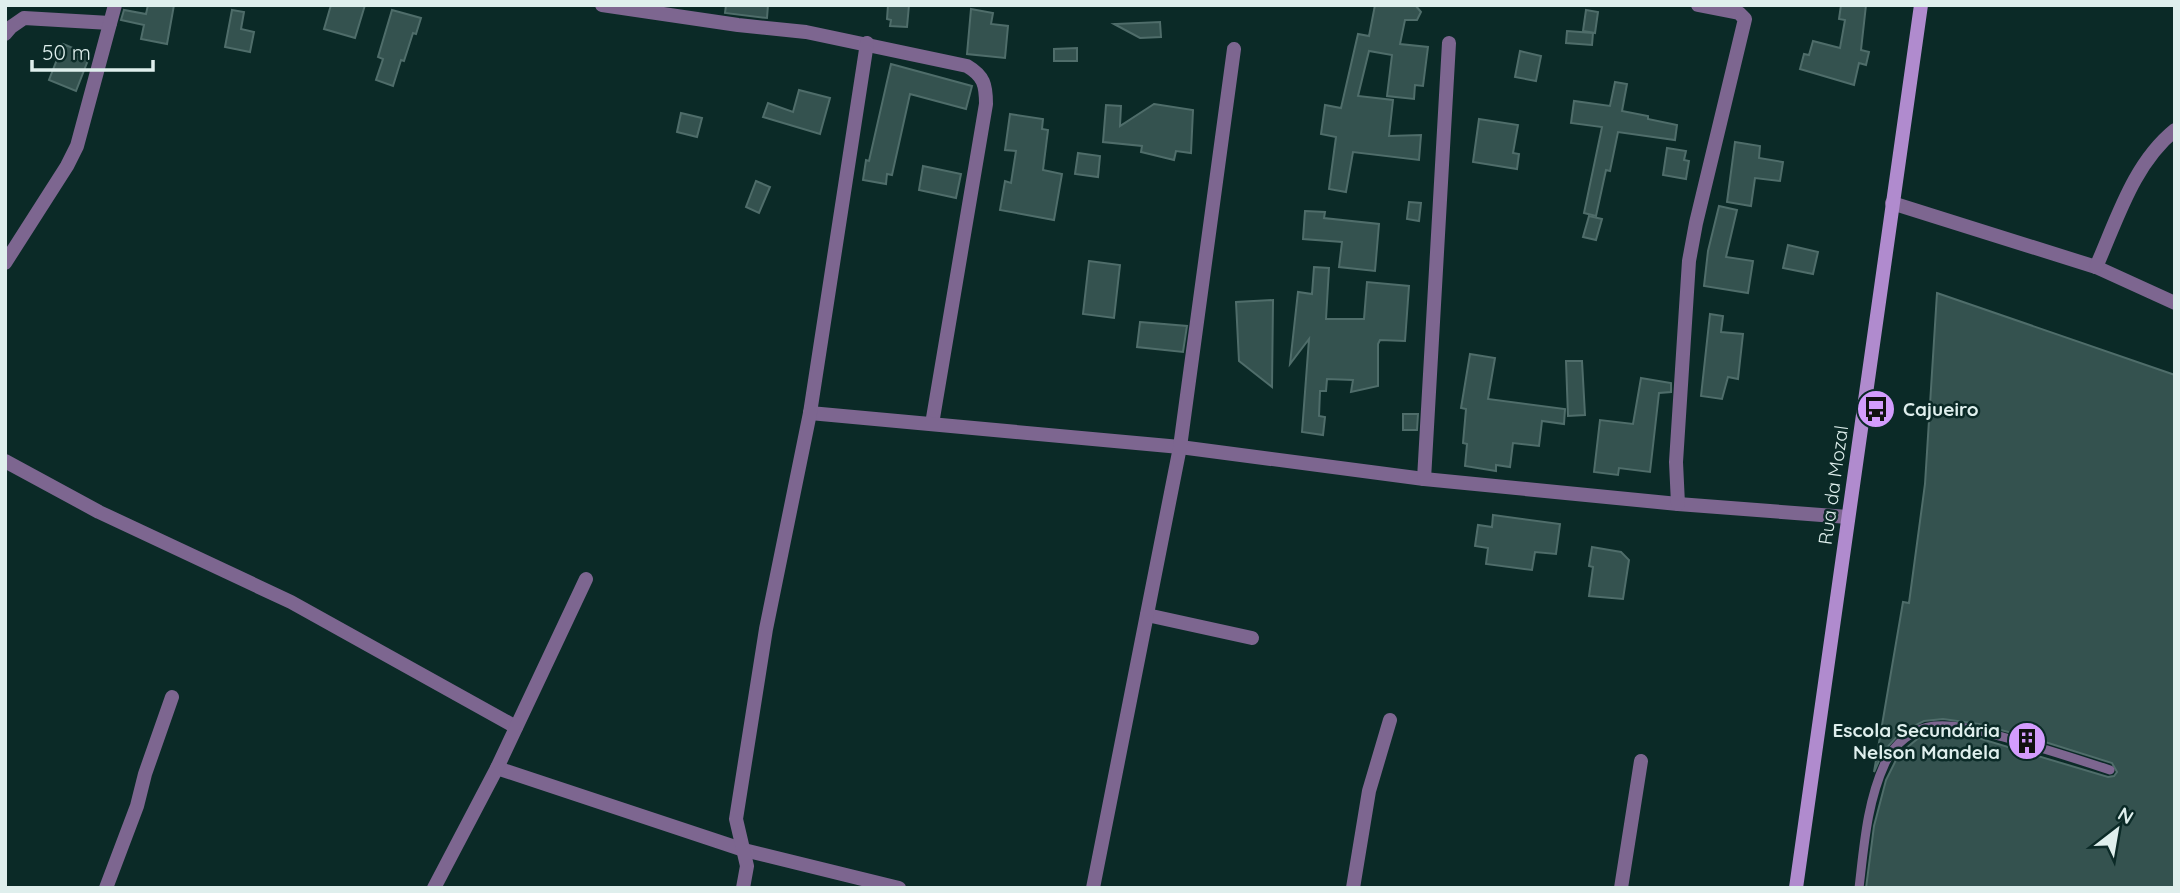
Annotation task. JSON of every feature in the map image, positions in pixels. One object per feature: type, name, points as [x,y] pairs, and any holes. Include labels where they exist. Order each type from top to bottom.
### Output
[{"type":"main road","name":"Rua da Mozal","points":[[1796,888],[1921,5]]},
{"type":"street","points":[[5,263],[77,146],[114,5]]},
{"type":"street","points":[[602,5],[738,26],[806,32],[867,43],[967,66],[980,74],[986,87],[986,104],[932,424]]},
{"type":"street","points":[[1678,504],[1676,462],[1689,261],[1745,26],[1745,19],[1739,13],[1698,5]]},
{"type":"street","points":[[5,34],[11,26],[24,18],[110,23]]},
{"type":"street","points":[[743,888],[747,866],[736,819],[766,629],[810,413],[867,43]]},
{"type":"street","points":[[1424,479],[1449,43]]},
{"type":"street","points":[[1093,888],[1180,447],[1234,49]]},
{"type":"street","points":[[2096,267],[2136,177],[2148,158],[2175,130]]},
{"type":"street","points":[[1892,203],[2096,267],[2175,303]]},
{"type":"street","points":[[810,413],[1180,447],[1424,479],[1678,504],[1848,517]]},
{"type":"street","points":[[5,461],[99,512],[291,601],[516,727]]},
{"type":"street","points":[[435,888],[497,768],[586,579]]},
{"type":"street","points":[[1147,615],[1252,638]]},
{"type":"street","points":[[106,888],[137,806],[145,774],[172,698]]},
{"type":"street","points":[[1353,888],[1369,791],[1390,720]]},
{"type":"street","points":[[1620,888],[1641,761]]},
{"type":"street","points":[[497,768],[744,850],[899,888]]},
{"type":"lane","points":[[1858,888],[1871,803],[1886,761],[1901,740],[1914,732],[1933,726],[1965,727],[2050,750],[2110,770]]},
{"type":"building","points":[[148,5],[174,5],[167,44],[141,39],[144,25],[121,20],[124,10],[146,14]]},
{"type":"building","points":[[331,5],[365,5],[355,38],[324,29]]},
{"type":"building","points":[[726,5],[768,5],[767,18],[725,13]]},
{"type":"building","points":[[888,5],[909,5],[907,27],[890,26],[891,20],[887,19]]},
{"type":"building","points":[[1375,5],[1416,6],[1421,12],[1417,20],[1405,20],[1400,44],[1428,47],[1423,86],[1415,85],[1414,99],[1387,96],[1392,55],[1369,51],[1358,96],[1393,100],[1389,136],[1421,135],[1419,160],[1353,152],[1346,192],[1329,189],[1336,137],[1321,134],[1325,105],[1341,108],[1358,34],[1369,36]]},
{"type":"building","points":[[1841,5],[1866,5],[1861,50],[1869,52],[1866,65],[1859,63],[1854,85],[1800,69],[1804,54],[1809,55],[1813,41],[1840,48],[1845,20],[1839,19]]},
{"type":"building","points":[[971,9],[993,13],[991,24],[1008,26],[1005,58],[967,54]]},
{"type":"building","points":[[232,10],[244,12],[241,29],[254,32],[250,52],[225,47]]},
{"type":"building","points":[[392,10],[421,18],[404,61],[401,60],[393,86],[376,80],[383,59],[378,57]]},
{"type":"building","points":[[1586,10],[1598,12],[1595,33],[1583,31]]},
{"type":"building","points":[[1160,22],[1161,37],[1140,38],[1114,24]]},
{"type":"building","points":[[1567,31],[1593,33],[1592,45],[1566,43]]},
{"type":"building","points":[[63,44],[90,55],[76,91],[49,80]]},
{"type":"building","points":[[1077,48],[1077,61],[1054,61],[1054,49]]},
{"type":"building","points":[[1520,51],[1541,56],[1536,81],[1515,77]]},
{"type":"building","points":[[891,64],[972,86],[966,109],[910,94],[892,175],[887,174],[886,184],[863,180]]},
{"type":"building","points":[[1615,82],[1627,84],[1622,111],[1677,125],[1675,140],[1618,132],[1610,171],[1606,170],[1596,216],[1584,213],[1602,127],[1571,123],[1574,101],[1610,106]]},
{"type":"building","points":[[799,90],[830,98],[820,134],[763,117],[768,103],[793,112]]},
{"type":"building","points":[[1154,104],[1193,110],[1191,153],[1176,151],[1174,160],[1141,152],[1142,146],[1103,142],[1106,105],[1121,106],[1120,126]]},
{"type":"building","points":[[681,113],[702,118],[697,137],[677,132]]},
{"type":"building","points":[[1010,114],[1043,119],[1042,129],[1048,130],[1043,170],[1062,174],[1054,220],[1000,210],[1005,181],[1011,183],[1016,151],[1005,150]]},
{"type":"building","points":[[1479,119],[1518,125],[1513,153],[1519,154],[1517,169],[1473,162]]},
{"type":"building","points":[[1735,142],[1760,146],[1759,158],[1783,162],[1780,181],[1755,178],[1751,206],[1727,202]]},
{"type":"building","points":[[1667,148],[1686,151],[1684,160],[1689,161],[1686,179],[1663,175]]},
{"type":"building","points":[[1078,153],[1100,156],[1098,177],[1075,174]]},
{"type":"building","points":[[923,166],[961,174],[956,198],[919,190]]},
{"type":"building","points":[[756,181],[770,187],[759,213],[746,207]]},
{"type":"building","points":[[1409,202],[1421,203],[1419,221],[1407,219]]},
{"type":"building","points":[[1719,206],[1737,210],[1726,257],[1753,261],[1748,293],[1704,286],[1708,251]]},
{"type":"building","points":[[1305,211],[1325,212],[1324,218],[1379,224],[1375,271],[1339,267],[1342,242],[1303,239]]},
{"type":"building","points":[[1589,216],[1602,219],[1596,240],[1583,237]]},
{"type":"building","points":[[1788,245],[1818,252],[1813,274],[1783,268]]},
{"type":"building","points":[[1089,261],[1120,265],[1114,318],[1083,314]]},
{"type":"building","points":[[1314,267],[1329,268],[1326,319],[1364,319],[1367,282],[1409,286],[1405,341],[1380,340],[1378,386],[1351,392],[1353,380],[1327,379],[1326,391],[1320,391],[1319,416],[1325,417],[1323,435],[1302,432],[1309,339],[1290,364],[1298,292],[1312,294]]},
{"type":"building","points":[[1937,293],[2175,375],[2175,888],[1866,888],[1874,826],[1886,780],[1899,754],[1921,736],[1943,733],[1968,735],[2108,777],[2117,772],[2112,763],[2045,742],[1979,724],[1943,719],[1924,721],[1900,733],[1883,752],[1874,772],[1903,602],[1909,603],[1925,484]]},
{"type":"building","points":[[1273,300],[1272,387],[1239,361],[1236,302]]},
{"type":"building","points":[[1710,314],[1723,316],[1721,332],[1743,334],[1738,379],[1728,377],[1722,399],[1701,396]]},
{"type":"building","points":[[1140,322],[1187,326],[1183,352],[1137,347]]},
{"type":"building","points":[[1470,354],[1495,358],[1488,399],[1565,409],[1564,424],[1542,421],[1539,446],[1513,443],[1510,467],[1496,465],[1496,471],[1465,466],[1467,444],[1463,443],[1466,409],[1461,408]]},
{"type":"building","points":[[1566,361],[1582,361],[1585,415],[1568,416]]},
{"type":"building","points":[[1641,378],[1671,383],[1671,392],[1659,393],[1650,472],[1619,468],[1618,475],[1594,472],[1600,420],[1633,424]]},
{"type":"building","points":[[1403,414],[1418,414],[1417,430],[1403,430]]},
{"type":"building","points":[[1493,515],[1560,524],[1556,554],[1535,552],[1532,570],[1486,564],[1488,548],[1475,546],[1478,525],[1492,527]]},
{"type":"building","points":[[1592,547],[1621,552],[1629,560],[1623,599],[1589,596],[1593,567],[1589,566]]},
{"type":"place","name":"Cajueiro","points":[[1876,409]]},
{"type":"place","name":"Escola Secundária Nelson Mandela","points":[[2027,741]]}]
